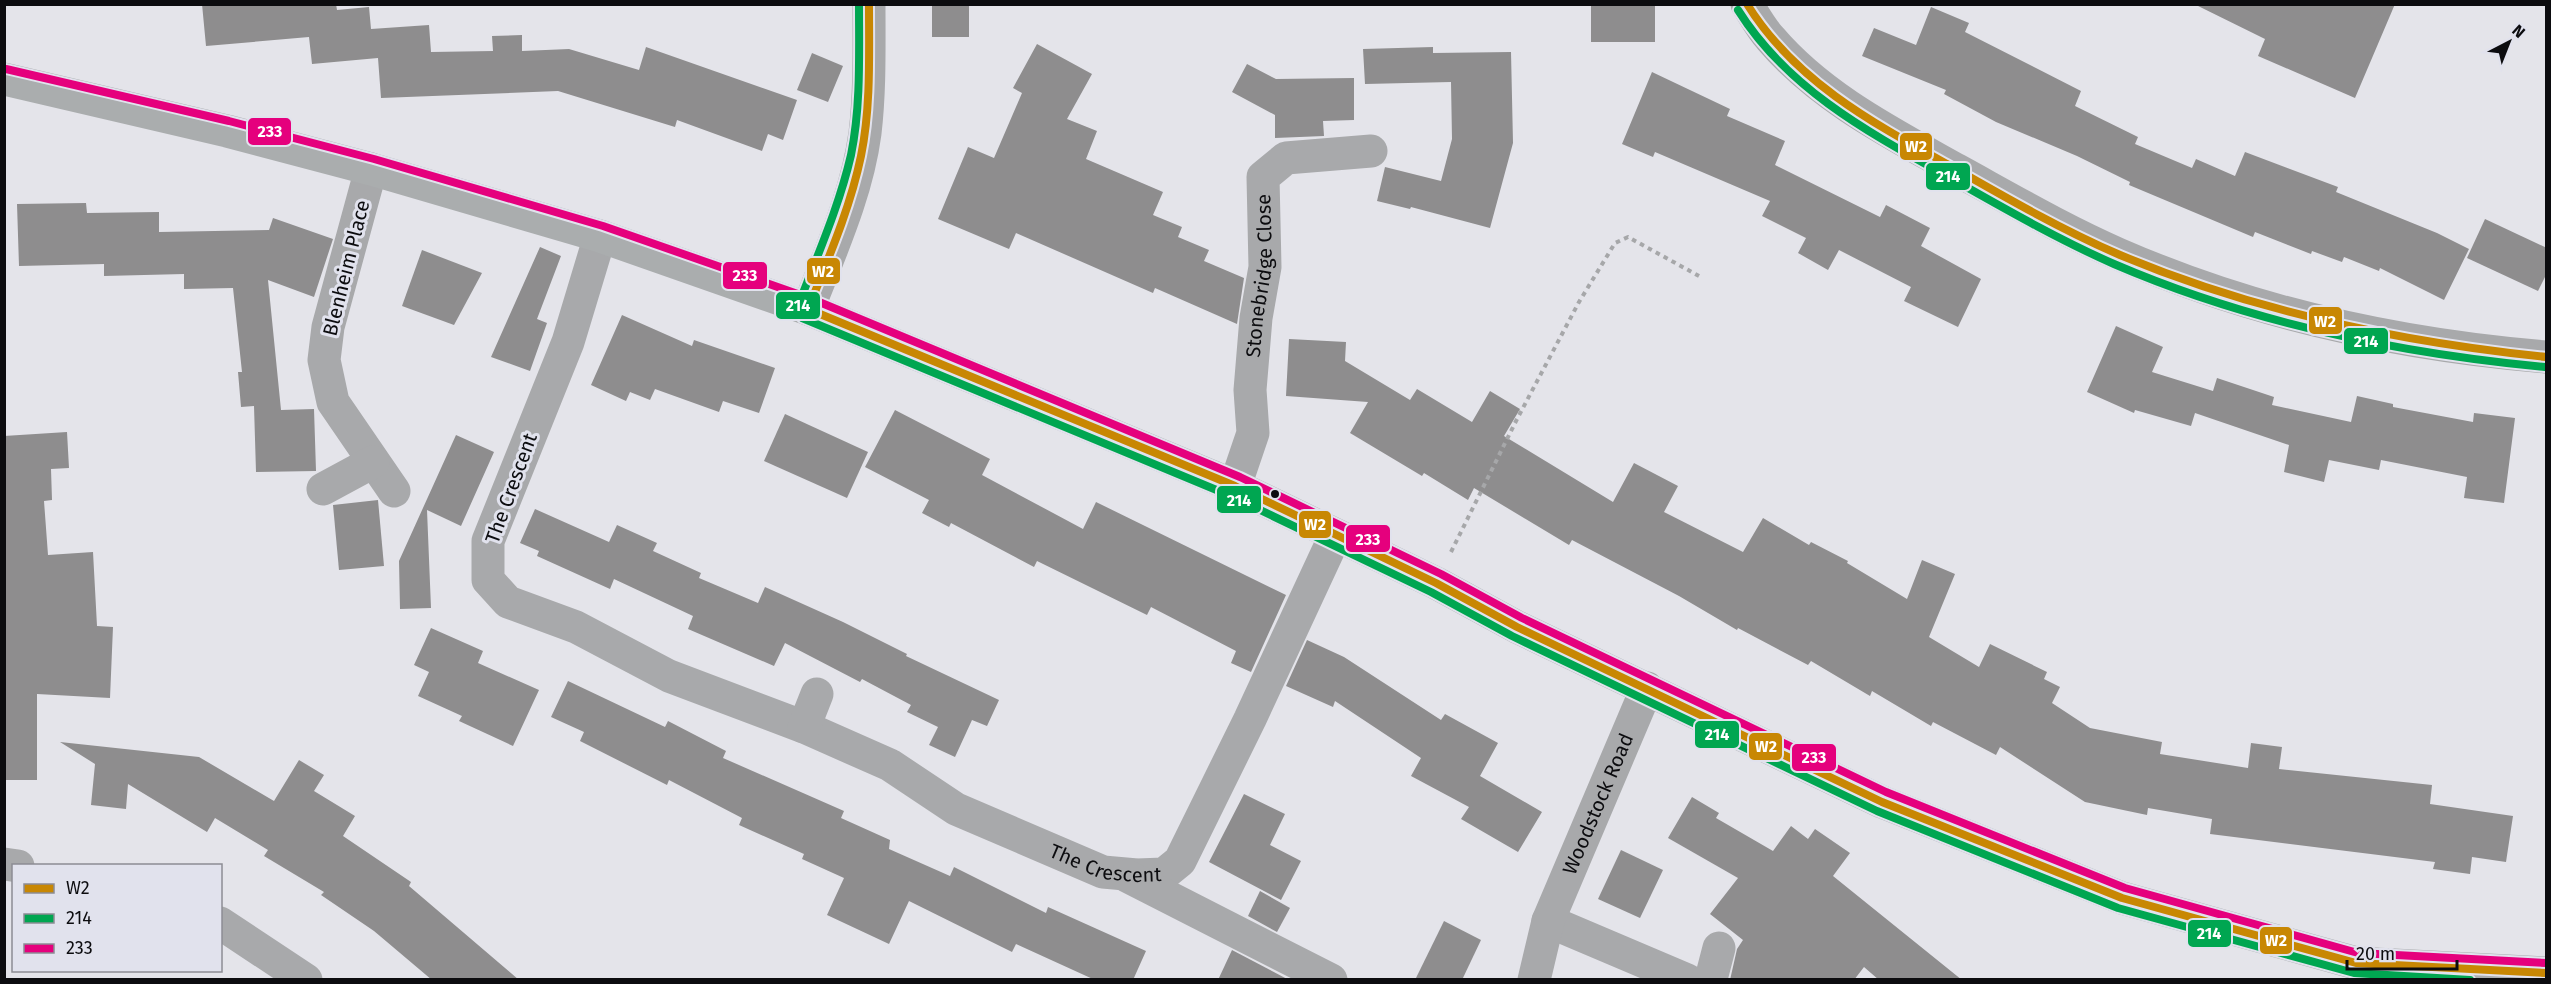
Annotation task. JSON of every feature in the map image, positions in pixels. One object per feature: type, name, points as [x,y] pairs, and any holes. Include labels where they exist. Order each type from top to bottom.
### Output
[{"type":"main road","points":[[4,79],[227,131],[371,170],[600,236],[808,309],[1235,486],[1436,583],[1517,627],[1882,802],[2122,898],[2356,963],[2547,973]]},
{"type":"street","points":[[808,309],[851,196],[865,135],[869,76],[869,4]]},
{"type":"street","points":[[1747,4],[1769,38],[1821,87],[1860,113],[2023,206],[2117,254],[2228,296],[2379,336],[2475,351],[2547,357]]},
{"type":"street","name":"Stonebridge Close","points":[[1235,486],[1253,433],[1250,390],[1256,318],[1265,267],[1263,177],[1286,158],[1371,151]]},
{"type":"street","name":"Blenheim Place","points":[[371,170],[328,327],[324,360],[333,402],[394,491]]},
{"type":"street","name":"The Crescent","points":[[600,236],[568,342],[488,541],[488,580],[508,602],[576,627],[669,676],[804,727],[890,765],[956,809],[1103,872],[1164,874],[1180,861],[1250,719],[1335,536]]},
{"type":"street","points":[[323,489],[373,462]]},
{"type":"street","name":"Woodstock Road","points":[[1534,974],[1548,921],[1647,688]]},
{"type":"street","points":[[804,727],[817,694]]},
{"type":"street","points":[[1123,873],[1331,980]]},
{"type":"street","points":[[1548,921],[1687,980]]},
{"type":"street","points":[[222,924],[306,980]]},
{"type":"street","points":[[1707,980],[1712,975],[1719,948]]},
{"type":"path","points":[[1436,583],[1516,421],[1579,302],[1615,243],[1628,237],[1699,276]]},
{"type":"building","points":[[202,4],[336,4],[337,10],[369,7],[371,29],[429,25],[431,52],[493,51],[492,36],[522,35],[522,51],[569,49],[639,70],[646,47],[797,100],[783,140],[768,134],[762,151],[677,120],[675,127],[558,91],[381,98],[378,58],[312,64],[309,37],[206,46]]},
{"type":"building","points":[[932,4],[969,4],[969,37],[932,37]]},
{"type":"building","points":[[1591,4],[1655,4],[1655,42],[1591,42]]},
{"type":"building","points":[[2194,4],[2395,4],[2355,98],[2258,56],[2265,39]]},
{"type":"building","points":[[1931,7],[1969,23],[1965,32],[2081,91],[2075,106],[2138,137],[2135,144],[2192,168],[2196,159],[2235,176],[2245,152],[2338,187],[2336,192],[2437,233],[2469,249],[2444,300],[2380,268],[2379,271],[2344,257],[2342,262],[2312,251],[2311,254],[2255,232],[2253,237],[2129,185],[2130,182],[2077,156],[1996,122],[1944,94],[1946,90],[1862,56],[1874,28],[1916,45]]},
{"type":"building","points":[[1037,44],[1092,74],[1067,119],[1097,131],[1086,159],[1163,192],[1153,215],[1182,227],[1178,237],[1209,250],[1204,261],[1244,278],[1237,324],[1155,288],[1153,293],[1016,233],[1009,249],[938,219],[968,147],[994,158],[1022,93],[1013,88]]},
{"type":"building","points":[[1433,47],[1433,53],[1511,52],[1513,143],[1490,228],[1411,207],[1410,209],[1377,201],[1385,167],[1441,181],[1452,139],[1451,82],[1365,84],[1363,49]]},
{"type":"building","points":[[812,53],[843,66],[828,102],[797,90]]},
{"type":"building","points":[[1247,64],[1276,79],[1354,78],[1354,120],[1323,121],[1324,136],[1275,138],[1275,115],[1232,92]]},
{"type":"building","points":[[1652,72],[1730,109],[1727,116],[1785,141],[1775,165],[1880,217],[1886,205],[1930,228],[1921,246],[1981,279],[1958,327],[1904,301],[1911,287],[1839,250],[1828,270],[1798,253],[1806,238],[1762,216],[1770,201],[1655,152],[1653,157],[1622,144]]},
{"type":"building","points":[[86,203],[87,213],[159,212],[159,232],[269,230],[273,218],[333,239],[314,297],[268,280],[281,410],[314,409],[316,471],[256,472],[254,406],[241,407],[238,372],[242,372],[233,288],[184,289],[184,274],[104,276],[104,264],[19,266],[17,204]]},
{"type":"building","points":[[2485,219],[2547,248],[2547,273],[2538,291],[2467,258]]},
{"type":"building","points":[[540,247],[561,256],[537,319],[547,323],[530,371],[491,357]]},
{"type":"building","points":[[422,250],[482,273],[454,325],[402,306]]},
{"type":"building","points":[[622,315],[692,346],[694,340],[775,368],[759,413],[723,401],[719,412],[655,389],[650,400],[630,392],[626,401],[591,385]]},
{"type":"building","points":[[2116,326],[2163,347],[2152,372],[2213,391],[2217,378],[2274,397],[2272,405],[2351,422],[2357,396],[2393,404],[2393,407],[2473,422],[2474,413],[2515,418],[2504,503],[2464,498],[2467,477],[2381,460],[2379,470],[2329,460],[2324,482],[2284,472],[2289,445],[2195,413],[2191,426],[2135,410],[2134,413],[2087,392]]},
{"type":"building","points":[[1289,339],[1346,342],[1345,361],[1410,400],[1417,389],[1472,422],[1490,391],[1520,409],[1504,436],[1613,502],[1634,463],[1678,486],[1664,512],[1743,552],[1763,518],[1809,545],[1811,542],[1848,561],[1847,563],[1907,599],[1922,560],[1955,574],[1929,637],[1979,667],[1990,644],[2047,672],[2044,679],[2060,687],[2052,703],[2090,728],[2162,742],[2160,754],[2248,768],[2251,743],[2282,747],[2279,769],[2432,785],[2430,804],[2513,816],[2506,862],[2472,857],[2470,874],[2433,869],[2435,862],[2210,834],[2212,819],[2148,808],[2147,815],[2085,802],[2000,747],[1996,755],[1933,722],[1931,726],[1872,691],[1870,696],[1811,661],[1808,665],[1738,628],[1737,630],[1679,596],[1572,540],[1569,545],[1474,488],[1468,500],[1424,473],[1422,476],[1350,433],[1368,402],[1286,396]]},
{"type":"building","points":[[895,410],[990,459],[982,475],[1083,529],[1096,502],[1286,595],[1251,672],[1231,663],[1236,651],[1151,607],[1147,615],[1037,561],[1034,567],[951,523],[949,527],[922,513],[929,500],[865,467]]},
{"type":"building","points":[[785,414],[868,452],[847,498],[764,461]]},
{"type":"building","points":[[67,432],[69,468],[51,469],[52,500],[44,501],[48,555],[93,552],[97,626],[113,627],[110,698],[37,694],[37,780],[4,780],[4,436]]},
{"type":"building","points":[[456,435],[494,452],[461,526],[427,510],[431,608],[400,609],[399,561]]},
{"type":"building","points":[[378,500],[384,566],[339,570],[333,505]]},
{"type":"building","points":[[535,509],[609,542],[617,525],[657,543],[653,551],[701,573],[699,578],[758,603],[765,587],[843,622],[907,654],[906,656],[999,700],[987,726],[972,720],[955,757],[929,745],[938,727],[907,712],[911,705],[862,679],[860,682],[785,643],[774,666],[688,629],[693,616],[614,579],[610,589],[537,556],[539,551],[520,543]]},
{"type":"building","points":[[431,628],[483,651],[478,663],[539,690],[513,746],[459,721],[462,716],[418,696],[429,672],[414,665]]},
{"type":"building","points":[[1307,640],[1344,657],[1441,720],[1445,714],[1498,743],[1480,776],[1542,812],[1518,852],[1461,819],[1469,807],[1411,776],[1421,758],[1335,701],[1333,707],[1286,686]]},
{"type":"building","points":[[568,681],[665,727],[668,721],[726,751],[723,758],[844,811],[841,818],[890,840],[889,849],[950,876],[954,867],[1046,913],[1048,907],[1146,951],[1133,980],[1095,980],[1016,944],[1012,952],[909,901],[889,944],[827,915],[844,878],[802,859],[804,854],[739,825],[742,818],[669,780],[667,785],[580,741],[584,732],[551,717]]},
{"type":"building","points":[[60,742],[199,757],[274,801],[299,760],[324,775],[314,791],[355,816],[343,836],[411,882],[409,886],[519,980],[432,980],[374,931],[321,895],[324,892],[264,856],[268,850],[215,818],[207,832],[128,784],[126,809],[91,805],[95,764]]},
{"type":"building","points":[[1244,794],[1285,814],[1270,845],[1301,861],[1281,900],[1209,862]]},
{"type":"building","points":[[1692,797],[1719,813],[1716,818],[1773,851],[1791,826],[1808,839],[1815,829],[1850,853],[1833,876],[1962,980],[1879,980],[1864,967],[1854,980],[1730,980],[1737,949],[1743,940],[1710,914],[1738,878],[1668,838]]},
{"type":"building","points":[[1621,850],[1663,870],[1640,918],[1598,899]]},
{"type":"building","points":[[1260,891],[1290,908],[1277,932],[1248,916]]},
{"type":"building","points":[[1444,921],[1481,940],[1462,980],[1415,980]]},
{"type":"building","points":[[1232,950],[1289,980],[1218,980]]},
{"type":"transit line","name":"214","points":[[859,4],[858,99],[851,155],[834,212],[798,306],[798,312],[802,318],[1231,496],[1431,592],[1512,636],[1877,811],[2118,908],[2354,973],[2470,980]]},
{"type":"transit line","name":"W2","points":[[869,4],[868,100],[861,156],[845,215],[808,309],[1235,486],[1436,583],[1517,627],[1882,802],[2122,898],[2356,963],[2546,973]]},
{"type":"transit line","name":"W2","points":[[1747,4],[1787,55],[1836,97],[1890,132],[2032,212],[2120,255],[2223,293],[2329,322],[2437,343],[2546,357]]},
{"type":"transit line","name":"214","points":[[1738,10],[1758,38],[1804,85],[1858,124],[2028,221],[2114,264],[2218,303],[2325,332],[2434,353],[2545,367]]},
{"type":"transit line","name":"233","points":[[6,69],[229,121],[374,159],[603,226],[812,299],[1240,477],[1441,574],[1522,618],[1886,792],[2125,888],[2358,953],[2546,963]]}]
